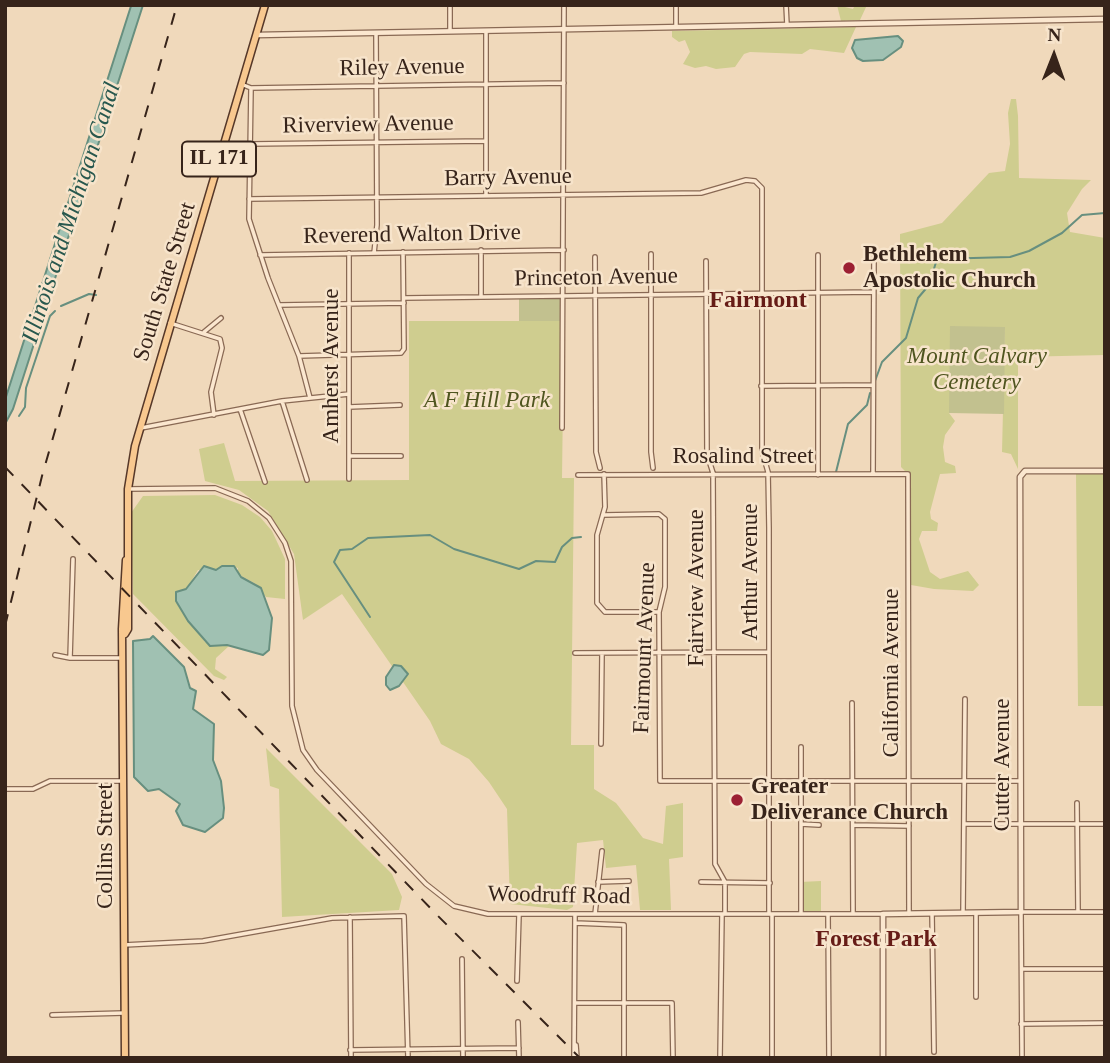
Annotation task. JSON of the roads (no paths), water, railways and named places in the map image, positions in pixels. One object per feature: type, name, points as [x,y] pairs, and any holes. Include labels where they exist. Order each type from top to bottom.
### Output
[{"type":"main road","name":"South State Street","points":[[128,489],[139,428],[265,5]]},
{"type":"main road","name":"Collins Street","points":[[125,1058],[124,781],[128,489]]},
{"type":"street","points":[[450,5],[450,32]]},
{"type":"street","points":[[562,428],[564,5]]},
{"type":"street","points":[[676,5],[676,27]]},
{"type":"street","points":[[786,5],[787,25]]},
{"type":"street","points":[[257,34],[1105,19]]},
{"type":"street","points":[[486,31],[486,196]]},
{"type":"street","points":[[374,253],[377,198],[376,33]]},
{"type":"street","name":"Riley Avenue","points":[[242,85],[251,88],[564,83]]},
{"type":"street","points":[[251,88],[249,219],[299,356],[310,398]]},
{"type":"street","name":"Riverview Avenue","points":[[251,144],[485,141]]},
{"type":"street","name":"Barry Avenue","points":[[249,200],[701,193],[746,180],[755,181],[762,188]]},
{"type":"street","name":"Arthur Avenue","points":[[762,188],[761,386],[762,451],[768,472],[772,1058]]},
{"type":"street","points":[[481,250],[481,298]]},
{"type":"street","name":"Reverend Walton Drive","points":[[260,255],[564,250]]},
{"type":"street","points":[[299,356],[401,353],[404,349],[403,252]]},
{"type":"street","name":"Amherst Avenue","points":[[349,253],[349,479]]},
{"type":"street","points":[[873,474],[874,253]]},
{"type":"street","points":[[651,254],[650,452],[653,468]]},
{"type":"street","points":[[818,256],[818,475]]},
{"type":"street","points":[[595,257],[596,452],[600,468]]},
{"type":"street","name":"Fairview Avenue","points":[[706,261],[707,454],[713,473],[715,864],[725,882],[720,1058]]},
{"type":"street","name":"Princeton Avenue","points":[[280,305],[481,298],[873,292]]},
{"type":"street","points":[[204,332],[221,318]]},
{"type":"street","points":[[170,323],[220,339],[222,348],[211,392],[214,415]]},
{"type":"street","points":[[761,386],[873,385]]},
{"type":"street","points":[[139,428],[282,401],[349,394]]},
{"type":"street","points":[[282,401],[307,480]]},
{"type":"street","points":[[349,407],[400,405]]},
{"type":"street","points":[[240,409],[265,482]]},
{"type":"street","points":[[349,456],[401,456]]},
{"type":"street","name":"Cutter Avenue","points":[[1022,1058],[1022,473],[1105,471]]},
{"type":"street","name":"Rosalind Street","points":[[579,475],[768,472],[818,475],[908,474]]},
{"type":"street","points":[[604,474],[603,515],[597,535],[597,604],[605,612],[659,612]]},
{"type":"street","name":"California Avenue","points":[[908,474],[909,914]]},
{"type":"street","name":"Woodruff Road","points":[[128,489],[215,488],[242,498],[269,518],[285,543],[291,561],[292,706],[299,740],[309,761],[436,893],[465,910],[519,915],[1105,912]]},
{"type":"street","name":"Fairmount Avenue","points":[[603,515],[663,515],[666,587],[659,612],[660,781],[714,783]]},
{"type":"street","points":[[70,658],[73,559]]},
{"type":"street","points":[[575,653],[769,652]]},
{"type":"street","points":[[601,744],[602,653]]},
{"type":"street","points":[[55,655],[70,658],[125,658]]},
{"type":"street","points":[[963,913],[965,699]]},
{"type":"street","points":[[852,703],[853,914]]},
{"type":"street","points":[[801,747],[802,914]]},
{"type":"street","points":[[5,789],[33,789],[50,781],[124,781]]},
{"type":"street","points":[[714,783],[1020,781]]},
{"type":"street","points":[[1077,803],[1078,912]]},
{"type":"street","points":[[801,824],[819,824]]},
{"type":"street","points":[[964,824],[1105,824]]},
{"type":"street","points":[[853,825],[909,826]]},
{"type":"street","points":[[595,914],[598,882],[602,871],[602,851]]},
{"type":"street","points":[[598,882],[629,881]]},
{"type":"street","points":[[701,882],[769,883]]},
{"type":"street","points":[[932,913],[934,1052]]},
{"type":"street","points":[[976,913],[976,997]]},
{"type":"street","points":[[575,914],[575,1058]]},
{"type":"street","points":[[828,914],[829,1058]]},
{"type":"street","points":[[883,914],[883,1058]]},
{"type":"street","points":[[517,981],[519,915]]},
{"type":"street","points":[[124,945],[203,941],[351,917],[404,916],[408,1058]]},
{"type":"street","points":[[351,917],[351,1058]]},
{"type":"street","name":"Woodruff Road","points":[[575,923],[624,925],[624,1003]]},
{"type":"street","points":[[462,959],[463,1058]]},
{"type":"street","points":[[1022,969],[1105,969]]},
{"type":"street","points":[[575,1003],[673,1003],[673,1058]]},
{"type":"street","points":[[624,1003],[624,1058]]},
{"type":"street","points":[[51,1015],[124,1013]]},
{"type":"street","points":[[518,1022],[519,1058]]},
{"type":"street","points":[[1021,1024],[1105,1023]]},
{"type":"street","points":[[351,1050],[519,1048]]},
{"type":"water","name":"Illinois and Michigan Canal","points":[[143,5],[13,409],[5,424],[5,400],[131,6]]},
{"type":"water","points":[[898,36],[903,41],[901,47],[883,60],[863,61],[857,58],[852,48],[855,40]]},
{"type":"water","points":[[204,566],[216,570],[222,566],[234,566],[241,577],[261,588],[272,618],[269,650],[263,655],[227,645],[210,646],[188,621],[176,601],[176,592],[186,589]]},
{"type":"water","points":[[153,636],[184,667],[190,688],[196,691],[193,709],[214,724],[213,760],[221,781],[224,808],[223,818],[205,832],[183,825],[176,811],[180,804],[159,789],[148,791],[134,777],[133,641],[150,639]]},
{"type":"water","points":[[394,665],[401,666],[408,674],[399,686],[390,690],[386,685],[386,677]]},
{"type":"waterway","points":[[875,381],[882,362],[906,338],[918,298],[929,285],[937,259],[1010,257],[1029,251],[1062,233],[1082,215],[1105,213]]},
{"type":"waterway","name":"Illinois and Michigan Canal","points":[[61,306],[89,294],[96,295]]},
{"type":"waterway","name":"Illinois and Michigan Canal","points":[[19,416],[25,407],[26,388],[50,316],[55,311]]},
{"type":"waterway","points":[[836,472],[848,424],[867,405],[870,393]]},
{"type":"waterway","points":[[370,617],[334,562],[340,550],[352,549],[368,538],[430,535],[454,549],[519,569],[536,561],[555,562],[562,547],[572,538],[581,537]]},
{"type":"railway","points":[[5,626],[42,476],[177,5]]},
{"type":"railway","points":[[5,467],[437,915],[580,1058]]},
{"type":"place","name":"Bethlehem Apostolic Church","points":[[849,268]]},
{"type":"place","name":"Greater Deliverance Church","points":[[737,800]]},
{"type":"district","name":"Fairmont","points":[[758,301]]},
{"type":"district","name":"Forest Park","points":[[876,940]]},
{"type":"park label","name":"Mount Calvary Cemetery","points":[[977,370]]},
{"type":"park label","name":"A F Hill Park","points":[[487,401]]}]
